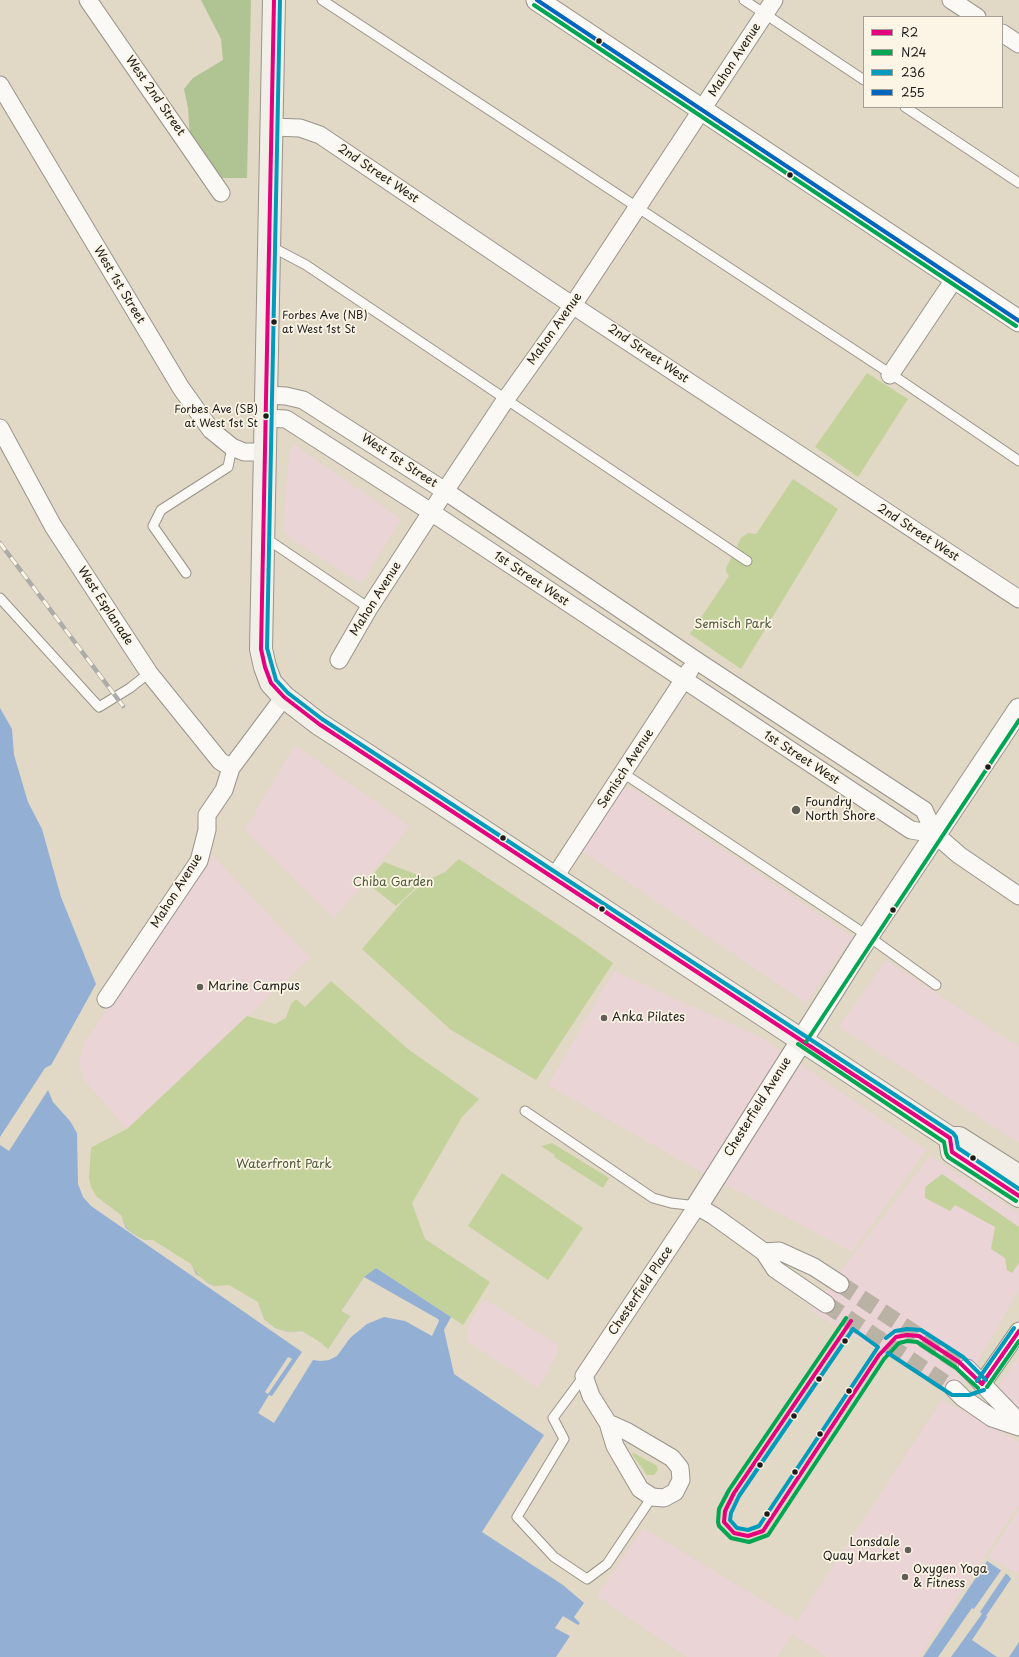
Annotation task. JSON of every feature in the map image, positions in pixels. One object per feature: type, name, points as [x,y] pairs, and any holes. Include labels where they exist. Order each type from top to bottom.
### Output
[{"type":"main road","points":[[274,0],[261,648],[264,667],[271,683],[284,697],[319,724],[950,1138],[959,1138],[1019,1176]]},
{"type":"main road","points":[[950,1138],[952,1152],[1019,1196]]},
{"type":"street","name":"West 2nd Street","points":[[88,0],[221,193]]},
{"type":"street","points":[[538,0],[1019,321]]},
{"type":"street","name":"Mahon Avenue","points":[[338,660],[369,608],[431,512],[506,399],[573,305],[638,208],[774,0]]},
{"type":"street","points":[[952,0],[976,16]]},
{"type":"street","points":[[1003,34],[1019,44]]},
{"type":"street","name":"West 1st Street","points":[[0,85],[181,388],[211,430],[232,447],[244,452],[264,452]]},
{"type":"street","name":"2nd Street West","points":[[272,127],[300,128],[320,135],[573,305],[1019,598]]},
{"type":"street","points":[[890,375],[955,278]]},
{"type":"street","name":"West 1st Street","points":[[266,395],[286,396],[303,400],[445,491]]},
{"type":"street","name":"1st Street West","points":[[265,418],[286,419],[431,512],[911,830],[935,834]]},
{"type":"street","name":"West Esplanade","points":[[0,428],[53,526],[149,673],[220,761],[231,768]]},
{"type":"street","name":"1st Street West","points":[[445,491],[924,810],[935,834]]},
{"type":"street","name":"Semisch Avenue","points":[[554,878],[697,660]]},
{"type":"street","name":"Mahon Avenue","points":[[106,999],[199,861],[207,830],[207,815],[224,790],[231,768],[284,697]]},
{"type":"street","name":"Chesterfield Avenue","points":[[697,1206],[868,936],[1019,709]]},
{"type":"street","points":[[935,834],[959,855],[1019,896]]},
{"type":"street","points":[[697,1206],[714,1216],[764,1252],[775,1269],[826,1304]]},
{"type":"street","name":"Chesterfield Place","points":[[584,1376],[697,1206]]},
{"type":"street","points":[[764,1252],[779,1251],[814,1267],[840,1284]]},
{"type":"street","points":[[1019,1331],[982,1384],[968,1389],[954,1389],[963,1398],[992,1418],[1019,1428]]},
{"type":"street","points":[[967,1368],[1019,1422]]},
{"type":"street","points":[[584,1376],[591,1396],[608,1423],[614,1446],[640,1489],[652,1497],[664,1498],[675,1492],[681,1480],[680,1468],[672,1458],[628,1432],[608,1423]]},
{"type":"lane","points":[[322,0],[890,375],[903,382],[1019,461]]},
{"type":"lane","points":[[744,0],[863,79]]},
{"type":"lane","points":[[907,108],[1019,182]]},
{"type":"lane","points":[[269,246],[306,265],[747,561]]},
{"type":"lane","points":[[186,573],[153,526],[161,510],[228,467],[232,447]]},
{"type":"lane","points":[[263,536],[369,608]]},
{"type":"lane","points":[[0,598],[99,708],[130,688],[149,673]]},
{"type":"lane","points":[[623,773],[868,936],[936,985]]},
{"type":"lane","points":[[525,1111],[653,1198],[671,1203],[697,1206]]},
{"type":"lane","points":[[584,1376],[553,1418],[564,1439],[517,1517],[554,1557],[587,1579],[607,1564],[652,1497]]},
{"type":"shaded area","points":[[292,443],[401,519],[361,584],[288,537],[283,528],[289,456]]},
{"type":"shaded area","points":[[295,745],[410,826],[334,918],[245,830]]},
{"type":"shaded area","points":[[621,788],[634,789],[853,937],[806,1003],[580,850]]},
{"type":"shaded area","name":"Marine Campus","points":[[212,855],[310,958],[127,1129],[84,1080],[79,1063],[84,1043]]},
{"type":"shaded area","points":[[886,960],[1019,1047],[1019,1143],[839,1027]]},
{"type":"shaded area","points":[[614,971],[762,1038],[926,1150],[852,1252],[676,1158],[548,1085]]},
{"type":"shaded area","points":[[930,1156],[1019,1213],[1019,1290],[958,1395],[810,1311]]},
{"type":"shaded area","points":[[484,1299],[557,1344],[558,1352],[538,1388],[467,1341],[467,1326]]},
{"type":"shaded area","points":[[1019,1356],[1019,1408],[997,1388]]},
{"type":"shaded area","points":[[942,1400],[1019,1442],[1019,1504],[919,1657],[826,1657],[792,1634],[777,1657],[687,1657],[597,1596],[643,1528],[797,1621]]},
{"type":"shaded area","points":[[1019,1509],[1019,1571],[1017,1574],[988,1557]]},
{"type":"green space","points":[[201,0],[251,0],[247,178],[217,178],[190,138],[188,108],[184,89],[193,78],[223,60],[221,39]]},
{"type":"green space","points":[[867,373],[908,399],[858,477],[815,447]]},
{"type":"green space","name":"Semisch Park","points":[[793,479],[838,509],[741,669],[690,634],[729,576],[726,572],[726,568],[741,538],[748,533],[756,534]]},
{"type":"green space","points":[[459,859],[613,963],[536,1080],[451,1030],[362,949],[403,901],[424,882],[445,872]]},
{"type":"green space","name":"Chiba Garden","points":[[384,862],[426,878],[396,906],[366,882]]},
{"type":"green space","name":"Waterfront Park","points":[[331,981],[408,1049],[479,1099],[462,1117],[412,1203],[425,1239],[490,1282],[463,1325],[376,1268],[341,1311],[350,1316],[328,1349],[302,1331],[289,1332],[275,1329],[264,1319],[260,1310],[226,1286],[215,1286],[208,1283],[196,1274],[192,1267],[149,1240],[144,1240],[132,1233],[127,1228],[122,1218],[94,1197],[87,1178],[90,1148],[127,1129],[247,1016],[275,1024],[286,1018],[291,1004],[296,999],[305,1007]]},
{"type":"green space","points":[[552,1143],[609,1178],[603,1188],[554,1157],[555,1155],[541,1146]]},
{"type":"green space","points":[[502,1173],[583,1228],[548,1280],[468,1226]]},
{"type":"green space","points":[[942,1174],[1019,1227],[1019,1263],[1012,1273],[1007,1270],[1005,1258],[991,1249],[995,1227],[955,1205],[950,1211],[925,1198],[925,1187]]},
{"type":"green space","points":[[634,1453],[657,1466],[658,1470],[654,1475],[647,1475],[632,1454]]},
{"type":"water","points":[[0,708],[12,729],[14,755],[28,802],[42,829],[61,897],[96,984],[49,1069],[84,1123],[87,1178],[94,1197],[122,1218],[127,1228],[132,1233],[144,1240],[149,1240],[192,1267],[201,1279],[215,1286],[226,1286],[259,1305],[264,1319],[275,1328],[289,1332],[302,1331],[328,1349],[350,1316],[341,1311],[364,1277],[376,1268],[451,1317],[444,1330],[454,1374],[544,1435],[482,1532],[563,1585],[584,1603],[574,1617],[580,1623],[578,1625],[563,1616],[555,1628],[570,1636],[556,1657],[0,1657]]},
{"type":"water","points":[[987,1561],[1008,1575],[1011,1579],[986,1616],[1019,1637],[1019,1657],[923,1657]]},
{"type":"pier","points":[[55,1063],[52,1069],[92,1134],[89,1177],[91,1187],[96,1196],[121,1215],[126,1228],[132,1233],[144,1240],[153,1240],[191,1264],[196,1274],[208,1283],[215,1286],[229,1285],[258,1302],[264,1319],[275,1328],[289,1332],[302,1331],[323,1344],[328,1349],[350,1316],[341,1311],[364,1277],[438,1319],[439,1321],[432,1336],[405,1321],[384,1317],[367,1324],[350,1338],[337,1356],[329,1360],[313,1360],[274,1423],[258,1413],[269,1395],[272,1396],[302,1352],[91,1206],[83,1197],[78,1184],[77,1133],[70,1121],[53,1102],[48,1090],[9,1151],[0,1145],[0,1137],[45,1068]]},
{"type":"pier","points":[[288,1357],[292,1359],[268,1394],[265,1392]]},
{"type":"pier","points":[[1002,1569],[1007,1572],[980,1612],[982,1614],[951,1657],[938,1657],[972,1608],[974,1609]]},
{"type":"pier","points":[[1013,1578],[989,1615],[1019,1635],[1019,1642],[1009,1657],[997,1657],[972,1640]]},
{"type":"tunnel","points":[[840,1284],[967,1368]]},
{"type":"tunnel","points":[[826,1304],[954,1389]]},
{"type":"railway","points":[[0,543],[123,706]]},
{"type":"transit line","name":"R2","points":[[274,0],[261,649],[265,667],[271,683],[284,697],[319,724],[950,1138],[952,1152],[1019,1196]]},
{"type":"transit line","name":"236","points":[[280,0],[267,648],[276,680],[288,693],[322,719],[953,1133],[956,1137],[958,1148],[1019,1189]]},
{"type":"transit line","name":"255","points":[[537,0],[1019,321]]},
{"type":"transit line","name":"N24","points":[[534,5],[1016,326]]},
{"type":"transit line","name":"N24","points":[[806,1042],[1019,720]]},
{"type":"transit line","name":"N24","points":[[798,1044],[944,1142],[948,1157],[1016,1201]]},
{"type":"transit line","name":"N24","points":[[846,1318],[729,1490],[719,1509],[719,1526],[731,1538],[749,1542],[768,1535],[884,1359],[899,1343],[907,1341],[917,1342],[955,1367],[978,1388]]},
{"type":"transit line","name":"R2","points":[[851,1321],[734,1493],[725,1511],[724,1522],[734,1533],[748,1536],[763,1531],[879,1355],[896,1337],[907,1335],[919,1336],[959,1362],[982,1384]]},
{"type":"transit line","name":"236","points":[[977,1381],[1014,1328]]},
{"type":"transit line","name":"236","points":[[853,1329],[878,1347],[759,1526],[748,1530],[737,1528],[730,1520],[731,1513],[739,1496],[853,1329]]},
{"type":"transit line","name":"236","points":[[886,1338],[895,1331],[907,1329],[921,1330],[963,1357],[986,1380]]},
{"type":"transit line","name":"R2","points":[[982,1384],[1019,1331]]},
{"type":"transit line","name":"N24","points":[[987,1387],[1019,1341]]},
{"type":"transit line","name":"236","points":[[888,1353],[952,1395],[969,1395],[984,1390]]},
{"type":"place","name":"Forbes Ave (NB) at West 1st St","points":[[274,322]]},
{"type":"place","name":"Forbes Ave (SB) at West 1st St","points":[[266,416]]},
{"type":"place","name":"Foundry North Shore","points":[[796,810]]},
{"type":"place","name":"Marine Campus","points":[[200,987]]},
{"type":"place","name":"Anka Pilates","points":[[604,1018]]},
{"type":"place","name":"Lonsdale Quay Market","points":[[908,1550]]},
{"type":"place","name":"Oxygen Yoga & Fitness","points":[[905,1577]]}]
